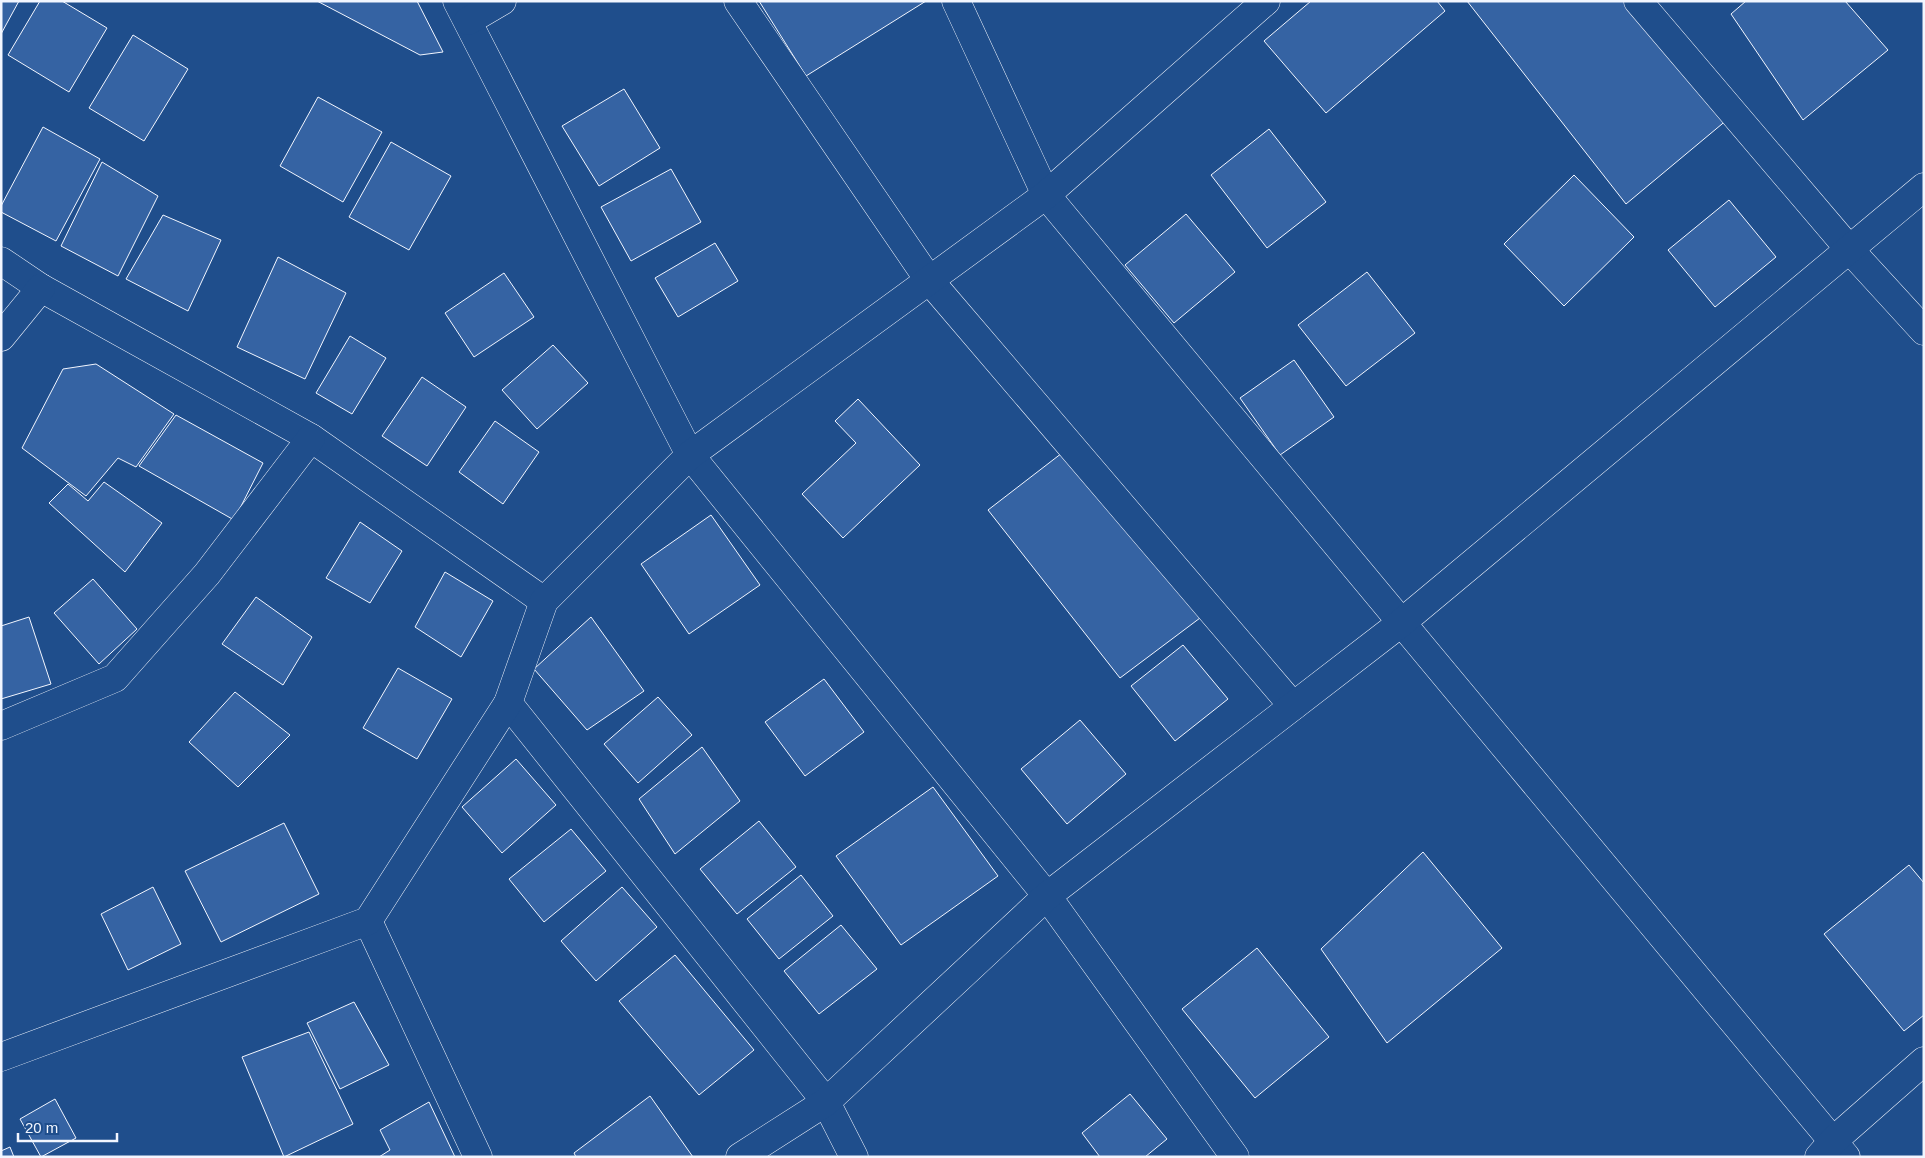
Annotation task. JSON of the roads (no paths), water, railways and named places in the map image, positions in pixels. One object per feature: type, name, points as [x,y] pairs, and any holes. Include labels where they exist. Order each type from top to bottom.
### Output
[{"type":"street","points":[[502,1],[463,11],[690,455],[1047,896],[1235,1157]]},
{"type":"street","points":[[738,1],[929,280],[1293,706]]},
{"type":"street","points":[[956,1],[1046,195],[1401,624],[1833,1152],[1924,1061]]},
{"type":"street","points":[[1,1057],[368,921],[508,703],[544,601],[690,455],[1046,195],[1266,1]]},
{"type":"street","points":[[1638,1],[1850,250],[1924,331]]},
{"type":"street","points":[[740,1157],[826,1102],[1047,896],[1401,624],[1924,187]]},
{"type":"street","points":[[1,261],[41,288],[311,438],[544,601]]},
{"type":"street","points":[[1,337],[41,288]]},
{"type":"street","points":[[1,726],[115,678],[207,574],[311,438]]},
{"type":"street","points":[[508,703],[826,1102],[854,1157]]},
{"type":"street","points":[[368,921],[478,1157]]}]
